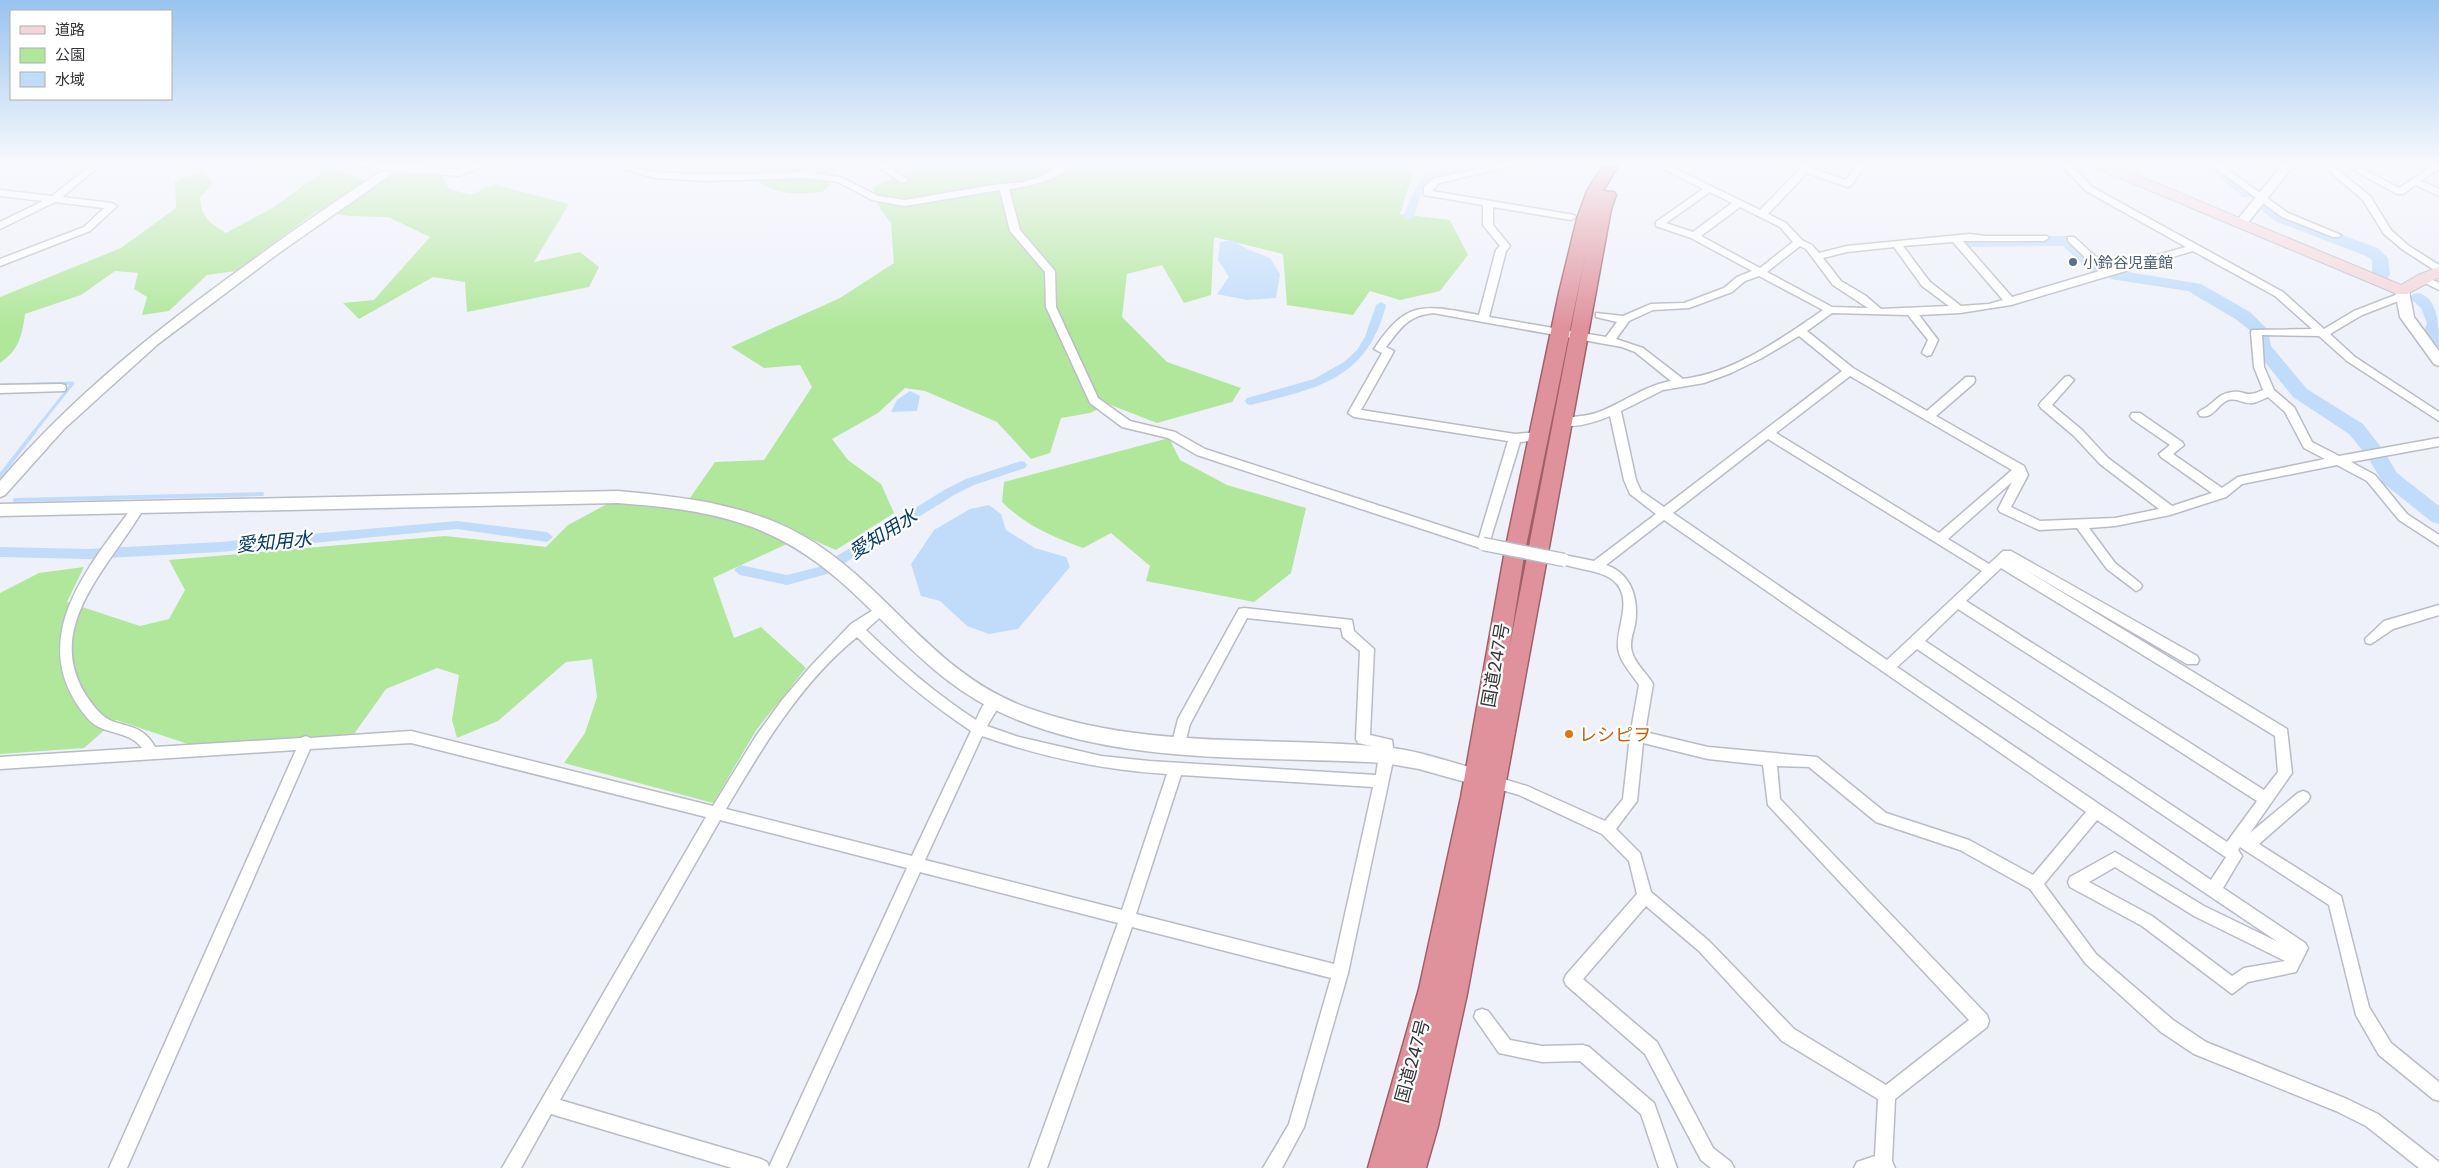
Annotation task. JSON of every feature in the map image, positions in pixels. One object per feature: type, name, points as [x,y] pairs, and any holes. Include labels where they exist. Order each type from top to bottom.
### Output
[{"type":"highway","name":"国道247号","points":[[1384,1168],[1485,780],[1564,422],[1570,334],[1585,219]]},
{"type":"highway","name":"国道247号","points":[[1411,1168],[1424,1126],[1454,994],[1485,780],[1514,556],[1540,436],[1570,334],[1600,219]]},
{"type":"main road","points":[[2233,219],[2402,294],[2423,278],[2439,271]]},
{"type":"street","points":[[0,226],[15,219]]},
{"type":"street","points":[[0,263],[87,229],[98,219]]},
{"type":"street","points":[[0,492],[57,426],[92,392],[146,345],[319,219]]},
{"type":"street","points":[[1012,219],[1015,231],[1050,271],[1052,307],[1094,400],[1126,424],[1171,436],[1201,452],[1483,544],[1596,566],[1614,573],[1626,584],[1630,607],[1625,651],[1646,684],[1637,736],[1630,801],[1607,829]]},
{"type":"street","points":[[1483,319],[1501,250],[1505,246],[1488,225],[1488,219]]},
{"type":"street","points":[[1667,219],[1659,224],[1694,236],[1762,271],[1801,296],[1830,310],[1911,312],[1989,307],[2012,302],[2195,247]]},
{"type":"street","points":[[1694,236],[1718,219]]},
{"type":"street","points":[[1770,219],[1782,225],[1799,242],[1809,247],[1837,283],[1862,298],[1879,312]]},
{"type":"street","points":[[2142,219],[2279,294],[2325,333],[2351,359],[2439,417]]},
{"type":"street","points":[[2242,222],[2245,219]]},
{"type":"street","points":[[2294,219],[2336,235]]},
{"type":"street","points":[[2379,219],[2387,232],[2439,271]]},
{"type":"street","points":[[1816,257],[1847,249],[1970,237],[1985,239],[2044,238]]},
{"type":"street","points":[[1956,239],[2012,302]]},
{"type":"street","points":[[2071,239],[2100,266],[2115,271]]},
{"type":"street","points":[[1600,315],[1614,319],[1625,319],[1651,307],[1685,306],[1728,290],[1741,279],[1762,271],[1799,242]]},
{"type":"street","points":[[1896,244],[1926,284],[1960,310]]},
{"type":"street","points":[[2423,278],[2439,287]]},
{"type":"street","points":[[2437,355],[2407,317],[2402,294],[2358,314],[2325,333],[2256,332],[2259,367],[2269,392],[2290,410],[2298,430],[2308,445],[2371,478],[2403,517],[2439,541]]},
{"type":"street","points":[[1540,436],[1515,438],[1354,413],[1389,351],[1379,349],[1404,317],[1415,311],[1434,310],[1609,341],[1639,350],[1680,382]]},
{"type":"street","points":[[1564,422],[1580,423],[1615,411],[1652,389],[1680,382],[1709,378],[1764,353],[1830,310]]},
{"type":"street","points":[[1911,312],[1933,340],[1928,353]]},
{"type":"street","points":[[1609,341],[1625,319]]},
{"type":"street","points":[[1800,331],[1849,371],[2020,469],[2022,476],[2004,509],[2039,526],[2115,522],[2170,512],[2222,494],[2238,482],[2260,475],[2439,442]]},
{"type":"street","points":[[1596,566],[1849,371]]},
{"type":"street","points":[[1928,416],[1970,380]]},
{"type":"street","points":[[2069,380],[2045,405],[2078,433],[2104,461],[2170,512]]},
{"type":"street","points":[[0,389],[61,388]]},
{"type":"street","points":[[2204,413],[2211,410],[2220,399],[2233,395],[2251,400],[2269,392]]},
{"type":"street","points":[[1615,411],[1630,480],[1636,494],[2096,811],[2300,948],[2291,967],[2244,975],[2232,986],[2147,921],[2074,882],[2115,859],[2199,911],[2295,958]]},
{"type":"street","points":[[2136,416],[2178,445],[2165,454],[2222,494]]},
{"type":"street","points":[[1767,433],[1939,540],[1995,566],[2282,733],[2285,773],[2266,799],[2243,841]]},
{"type":"street","points":[[1483,544],[1515,438]]},
{"type":"street","points":[[1939,540],[2020,469]]},
{"type":"street","points":[[0,510],[618,497],[686,502],[738,515],[754,520],[799,541],[834,566],[950,673],[995,701],[1023,714],[1067,728],[1128,741],[1178,746],[1387,756],[1522,790],[1607,829],[1635,858],[1645,896],[1704,946],[1788,1035],[1887,1095]]},
{"type":"street","points":[[138,508],[89,578],[72,612],[66,641],[66,669],[72,686],[96,718],[142,738],[152,754]]},
{"type":"street","points":[[2080,524],[2111,566],[2136,586]]},
{"type":"street","points":[[1888,668],[2007,554],[2192,660]]},
{"type":"street","points":[[1958,602],[2266,799]]},
{"type":"street","points":[[511,1168],[717,812],[769,729],[817,667],[856,628],[881,610]]},
{"type":"street","points":[[2371,639],[2389,626],[2439,610]]},
{"type":"street","points":[[1178,746],[1183,723],[1244,613],[1347,624],[1348,632],[1368,648],[1363,739],[1387,744],[1387,756],[1340,973],[1296,1127],[1272,1168]]},
{"type":"street","points":[[856,628],[901,672],[942,706],[979,730],[1019,743],[1102,762],[1382,781]]},
{"type":"street","points":[[1917,642],[2235,856],[2213,890]]},
{"type":"street","points":[[777,1168],[916,864],[989,708],[995,701]]},
{"type":"street","points":[[0,763],[411,736],[717,812],[1340,973]]},
{"type":"street","points":[[1637,736],[1708,753],[1769,760],[1812,761],[1881,818],[1964,845],[2035,884],[2091,959],[2167,1026],[2200,1048],[2341,1105],[2372,1120],[2433,1168]]},
{"type":"street","points":[[118,1168],[306,742]]},
{"type":"street","points":[[1769,760],[1773,801],[1981,1021],[1887,1095]]},
{"type":"street","points":[[1038,1168],[1126,919],[1176,768]]},
{"type":"street","points":[[2229,851],[2303,797]]},
{"type":"street","points":[[2035,884],[2096,811]]},
{"type":"street","points":[[2243,841],[2336,901],[2362,1010],[2385,1050],[2439,1093]]},
{"type":"street","points":[[1645,896],[1572,980],[1651,1048],[1707,1154],[1725,1168]]},
{"type":"street","points":[[1482,1017],[1505,1047],[1542,1054],[1583,1053],[1648,1110],[1668,1168]]},
{"type":"street","points":[[1862,1168],[1885,1165],[1887,1095]]},
{"type":"street","points":[[548,1105],[761,1168]]},
{"type":"green space","points":[[162,219],[207,219],[226,233],[253,219],[307,219],[236,271],[207,275],[169,311],[142,315],[147,297],[134,289],[138,273],[115,271],[81,295],[25,314],[15,348],[0,363],[0,297],[121,248]]},
{"type":"green space","points":[[391,219],[560,219],[534,262],[580,252],[599,267],[589,287],[467,312],[465,282],[433,277],[359,319],[343,303],[374,300],[430,237]]},
{"type":"green space","points":[[888,219],[1438,219],[1450,220],[1468,255],[1440,291],[1400,300],[1370,291],[1353,315],[1287,305],[1283,254],[1214,237],[1211,295],[1184,303],[1162,265],[1127,274],[1122,317],[1167,362],[1241,388],[1232,402],[1157,423],[1108,404],[1090,413],[1061,418],[1050,453],[1031,459],[997,422],[925,391],[905,388],[878,413],[832,439],[848,460],[881,484],[894,513],[836,550],[804,536],[713,578],[734,638],[761,627],[806,668],[757,729],[713,803],[564,763],[585,733],[597,697],[592,659],[566,662],[498,721],[457,738],[452,720],[459,675],[437,668],[386,689],[354,734],[191,745],[116,720],[84,748],[0,754],[0,593],[39,573],[84,567],[67,602],[140,626],[169,619],[185,590],[169,560],[445,536],[546,547],[568,525],[609,503],[683,508],[715,462],[764,460],[812,387],[800,365],[764,368],[731,347],[840,298],[894,263],[891,223]]},
{"type":"green space","points":[[1169,438],[1180,460],[1227,485],[1306,508],[1291,573],[1254,602],[1146,581],[1150,566],[1111,533],[1083,548],[1040,530],[1021,518],[1002,502],[1004,482]]},
{"type":"water","points":[[1232,240],[1247,249],[1270,258],[1280,274],[1276,298],[1247,300],[1217,294],[1229,277],[1218,260],[1220,242]]},
{"type":"water","points":[[910,391],[920,396],[917,411],[891,412],[897,400]]},
{"type":"water","points":[[989,505],[1001,514],[1006,530],[1035,548],[1066,557],[1070,567],[1018,629],[989,634],[967,626],[940,601],[921,596],[911,564],[934,530],[970,509]]},
{"type":"waterway","points":[[2282,219],[2372,252],[2380,258],[2381,275]]},
{"type":"waterway","points":[[1967,242],[2067,241],[2098,269],[2103,270]]},
{"type":"waterway","points":[[2116,275],[2180,284],[2194,288],[2244,316],[2258,329]]},
{"type":"waterway","points":[[2419,298],[2428,305],[2436,323],[2433,333],[2439,342]]},
{"type":"waterway","name":"愛知用水","points":[[1251,401],[1318,381],[1348,364],[1370,338],[1381,305]]},
{"type":"waterway","points":[[2260,336],[2262,347],[2300,393],[2356,429],[2373,451]]},
{"type":"waterway","points":[[0,385],[73,383],[34,432]]},
{"type":"waterway","points":[[0,476],[35,431]]},
{"type":"waterway","points":[[2377,456],[2390,478],[2439,517]]},
{"type":"waterway","name":"愛知用水","points":[[740,570],[787,580],[823,571],[950,492],[970,482],[1021,465]]},
{"type":"waterway","points":[[15,500],[262,494]]},
{"type":"waterway","name":"愛知用水","points":[[0,552],[88,554],[220,547],[457,525],[547,537]]},
{"type":"place","name":"小鈴谷児童館","points":[[2073,262]]},
{"type":"place","name":"レシピヲ","points":[[1569,734]]}]
